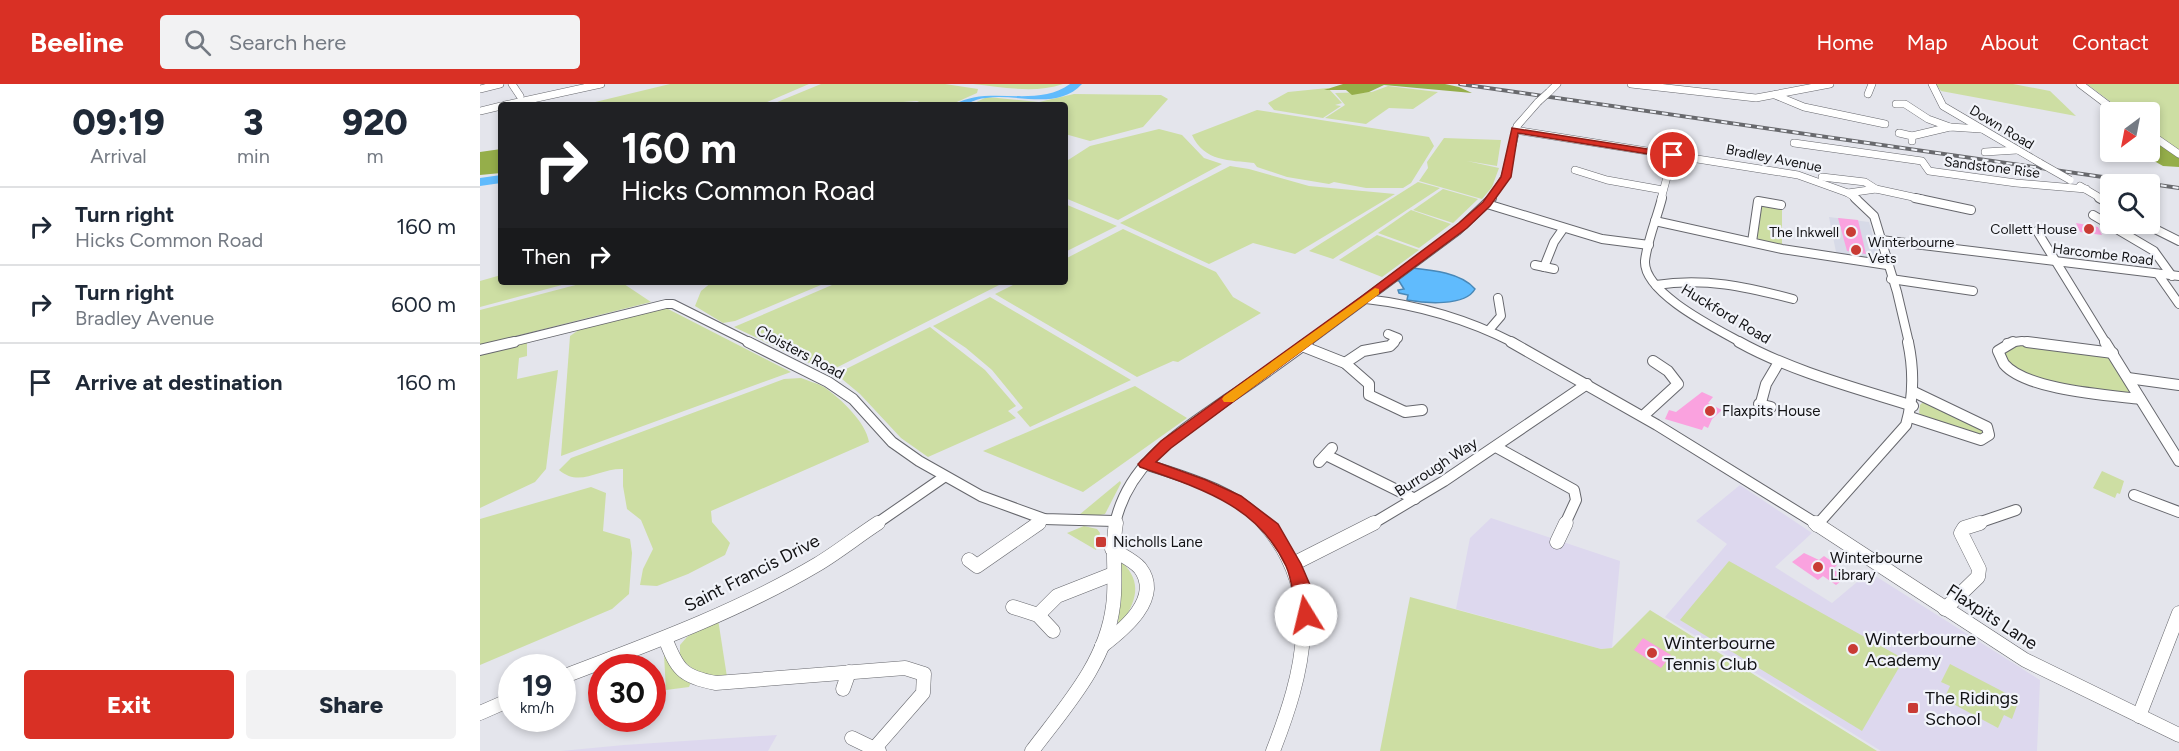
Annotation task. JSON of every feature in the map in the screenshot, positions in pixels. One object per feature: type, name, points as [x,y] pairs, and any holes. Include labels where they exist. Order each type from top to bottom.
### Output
[{"type":"street","points":[[480,89],[500,84]]},
{"type":"street","points":[[512,84],[520,96]]},
{"type":"street","points":[[507,102],[520,96],[578,84]]},
{"type":"street","points":[[510,102],[601,84]]},
{"type":"street","points":[[1032,751],[1081,686],[1102,647],[1113,607],[1114,521],[1124,494],[1145,464],[1166,444],[1366,299],[1487,204],[1506,177],[1515,130],[1538,102],[1557,84]]},
{"type":"street","points":[[1631,84],[1744,97],[1776,95],[1830,84]]},
{"type":"street","name":"Down Road","points":[[1932,84],[1943,105],[2100,198]]},
{"type":"street","points":[[2080,84],[2104,102]]},
{"type":"street","points":[[1869,89],[1876,91]]},
{"type":"street","points":[[1776,95],[1804,107],[1885,124]]},
{"type":"street","points":[[1896,104],[1905,104],[1928,120],[1950,127],[1981,129]]},
{"type":"street","points":[[480,111],[498,105]]},
{"type":"street","points":[[1899,133],[1912,139],[1950,127]]},
{"type":"street","name":"Bradley Avenue","points":[[1515,130],[1811,179],[1848,193],[1864,204],[1874,216],[1910,348],[1914,392],[1912,411]]},
{"type":"street","points":[[2160,141],[2179,154]]},
{"type":"street","name":"Sandstone Rise","points":[[1794,143],[1922,161],[1929,171],[2016,183],[2086,189]]},
{"type":"street","points":[[1985,152],[2017,150]]},
{"type":"street","name":"Huckford Road","points":[[1673,155],[1645,262],[1648,276],[1656,285],[1686,311],[1759,353],[1912,411]]},
{"type":"street","points":[[1575,170],[1585,171],[1607,180],[1663,190]]},
{"type":"street","points":[[1811,179],[1817,177],[1865,182],[1876,189],[1971,210]]},
{"type":"street","points":[[1848,193],[1876,189]]},
{"type":"street","points":[[1752,242],[1758,201],[1781,205]]},
{"type":"street","points":[[1487,204],[1602,239],[1649,245]]},
{"type":"street","points":[[2093,215],[2154,251],[2175,276]]},
{"type":"street","points":[[1655,221],[1782,249],[1887,265]]},
{"type":"street","points":[[1554,268],[1539,266],[1563,229]]},
{"type":"street","points":[[2047,232],[2032,230],[2055,261],[2179,461]]},
{"type":"street","points":[[2160,232],[2179,241]]},
{"type":"street","name":"Harcombe Road","points":[[1881,240],[2175,276]]},
{"type":"street","points":[[2158,274],[2179,304]]},
{"type":"street","points":[[1892,279],[1973,291]]},
{"type":"street","points":[[1656,285],[1678,280],[1713,280],[1793,299]]},
{"type":"street","name":"Flaxpits Lane","points":[[1383,286],[1387,295],[1398,302]]},
{"type":"street","points":[[1490,330],[1503,316],[1498,298]]},
{"type":"street","name":"Flaxpits Lane","points":[[1366,299],[1398,302],[1490,330],[1643,416],[1818,525],[2045,672],[2179,735]]},
{"type":"street","name":"Cloisters Road","points":[[480,350],[673,304],[828,381],[853,399],[892,442],[944,477],[981,496],[1044,519],[1114,521]]},
{"type":"street","points":[[1345,363],[1363,351],[1390,346],[1398,338],[1388,334]]},
{"type":"street","points":[[2113,353],[2022,341],[2011,341],[1998,351],[1999,358],[2005,366],[2017,374],[2046,385],[2140,399]]},
{"type":"street","points":[[1302,346],[1345,363],[1369,384],[1369,395],[1405,412],[1422,410]]},
{"type":"street","points":[[1643,416],[1678,384],[1668,371],[1653,360]]},
{"type":"street","points":[[1771,407],[1759,407],[1766,378],[1779,362]]},
{"type":"street","points":[[2128,378],[2179,385]]},
{"type":"street","name":"Burrough Way","points":[[1293,564],[1341,543],[1415,499],[1587,384]]},
{"type":"street","points":[[1818,525],[1906,426],[1912,411],[1968,437],[1981,440],[1989,435],[1987,427],[1977,420],[1914,392]]},
{"type":"street","points":[[1496,447],[1574,490],[1576,500],[1557,542]]},
{"type":"street","points":[[1326,455],[1415,499]]},
{"type":"street","points":[[1145,464],[1201,483],[1236,499],[1272,528],[1293,564],[1301,585],[1306,615],[1304,650],[1286,720],[1273,751]]},
{"type":"street","name":"Saint Francis Drive","points":[[576,672],[666,638],[742,604],[818,564],[944,477]]},
{"type":"street","points":[[2134,495],[2179,512]]},
{"type":"street","points":[[1945,609],[1978,578],[1979,569],[1961,533],[1964,528],[2016,510]]},
{"type":"street","points":[[969,561],[977,566],[1044,519]]},
{"type":"street","points":[[1102,647],[1123,630],[1140,610],[1146,588],[1143,573],[1112,549]]},
{"type":"street","points":[[1038,615],[1057,596],[1113,574]]},
{"type":"street","points":[[1013,607],[1038,615],[1053,631]]},
{"type":"street","points":[[2139,716],[2179,613]]},
{"type":"street","points":[[666,638],[677,668],[693,679],[716,683],[905,668],[924,674],[923,693],[877,750],[852,738]]},
{"type":"street","points":[[843,689],[849,672]]},
{"type":"street","points":[[480,713],[498,705]]},
{"type":"shaded area","points":[[1829,217],[1869,222],[1880,259],[1874,261],[1844,256],[1836,252]]},
{"type":"shaded area","name":"Winterbourne Academy","points":[[1740,485],[1812,533],[1775,567],[1832,603],[1869,572],[2040,680],[2037,751],[1881,751],[1665,617],[1727,544],[1696,521]]},
{"type":"shaded area","points":[[1491,518],[1620,561],[1612,648],[1601,649],[1456,609],[1470,538]]},
{"type":"shaded area","points":[[777,735],[768,751],[561,751],[624,745]]},
{"type":"green space","points":[[670,84],[809,84],[767,102],[595,102]]},
{"type":"green space","points":[[821,84],[945,84],[978,89],[977,93],[957,102],[777,102]]},
{"type":"green space","points":[[973,84],[1063,84],[1030,89]]},
{"type":"green space","points":[[1343,84],[1445,84],[1472,93],[1384,85],[1369,92],[1352,95],[1346,90],[1324,90]]},
{"type":"green space","points":[[1936,84],[2013,84],[2050,91],[2076,116],[1941,91]]},
{"type":"green space","points":[[2087,84],[2179,84],[2179,151],[2160,137],[2160,102],[2111,102]]},
{"type":"green space","points":[[1388,86],[1438,92],[1413,109],[1389,108],[1366,124],[1325,118],[1345,105],[1335,93],[1372,92]]},
{"type":"green space","points":[[1328,88],[1342,103],[1335,105],[1341,106],[1323,118],[1274,110],[1268,103],[1288,92]]},
{"type":"green space","points":[[1074,94],[1161,95],[1168,99],[1143,127],[1090,141],[1068,135],[1068,102],[1039,102]]},
{"type":"green space","points":[[987,97],[1039,102],[976,102]]},
{"type":"green space","points":[[1257,110],[1429,137],[1434,146],[1411,183],[1403,188],[1366,188],[1287,177],[1257,167],[1254,163],[1218,158],[1203,150],[1192,135]]},
{"type":"green space","points":[[1159,129],[1182,135],[1204,158],[1222,164],[1118,220],[1068,199],[1068,160],[1090,146]]},
{"type":"green space","points":[[1444,138],[1501,140],[1497,166],[1467,161],[1499,168],[1492,187],[1482,199],[1419,181],[1428,168],[1427,162]]},
{"type":"green space","points":[[2160,145],[2179,157],[2179,167],[2163,166],[2156,162],[2160,162]]},
{"type":"green space","points":[[498,149],[498,173],[480,175],[480,152]]},
{"type":"green space","points":[[1230,166],[1309,186],[1395,194],[1295,254],[1253,243],[1209,264],[1120,223]]},
{"type":"green space","points":[[1418,182],[1440,188],[1333,259],[1309,251]]},
{"type":"green space","points":[[1443,189],[1478,199],[1453,223],[1413,210]]},
{"type":"green space","points":[[1068,205],[1117,226],[1068,250]]},
{"type":"green space","points":[[1761,206],[1782,209],[1782,246],[1757,238]]},
{"type":"green space","points":[[1411,210],[1451,224],[1419,248],[1378,233]]},
{"type":"green space","points":[[1123,229],[1216,272],[1233,297],[1261,313],[1178,362],[1173,361],[1137,377],[995,294],[1013,285],[1068,285],[1068,257]]},
{"type":"green space","points":[[1377,235],[1419,250],[1382,277],[1339,260]]},
{"type":"green space","points":[[498,276],[498,285],[562,285],[480,307],[480,281]]},
{"type":"green space","points":[[576,285],[626,285],[651,302],[480,345],[480,310]]},
{"type":"green space","points":[[708,285],[821,285],[735,321],[723,323],[695,306],[701,291]]},
{"type":"green space","points":[[832,285],[999,285],[828,372],[734,327]]},
{"type":"green space","points":[[990,297],[1131,380],[1030,427],[1017,412],[1023,408],[992,370],[966,348],[933,326]]},
{"type":"green space","points":[[668,309],[791,372],[561,456],[570,336],[583,327]]},
{"type":"green space","points":[[930,327],[985,370],[1016,406],[1008,411],[1016,418],[928,457],[901,438],[860,394],[836,374]]},
{"type":"green space","points":[[527,341],[527,356],[519,358],[517,379],[558,370],[546,469],[535,482],[480,508],[480,353]]},
{"type":"green space","points":[[2015,344],[2107,356],[2113,361],[2132,392],[2130,394],[2046,382],[2010,366],[2004,353]]},
{"type":"green space","points":[[801,378],[824,387],[837,397],[858,419],[869,442],[711,511],[712,522],[730,543],[725,555],[688,574],[657,586],[640,585],[643,569],[653,549],[641,520],[627,509],[623,469],[582,477],[567,475],[559,470],[571,458],[784,379]]},
{"type":"green space","points":[[1135,386],[1187,418],[1083,492],[983,451]]},
{"type":"green space","points":[[1923,402],[1982,427],[1983,433],[1978,437],[1923,416],[1919,413]]},
{"type":"green space","points":[[2102,471],[2124,481],[2120,494],[2117,493],[2115,498],[2093,488]]},
{"type":"green space","points":[[1120,481],[1105,514],[1091,517],[1079,515]]},
{"type":"green space","points":[[591,487],[606,493],[603,531],[630,539],[632,553],[629,594],[612,609],[506,654],[498,654],[498,657],[480,665],[480,519]]},
{"type":"green space","points":[[1084,526],[1097,529],[1100,533],[1096,550],[1067,533]]},
{"type":"green space","points":[[1729,561],[1904,659],[1862,731],[1680,620]]},
{"type":"green space","points":[[1122,562],[1133,577],[1135,592],[1127,615],[1122,623],[1118,623],[1121,590],[1119,565]]},
{"type":"green space","points":[[1410,597],[1601,649],[1612,648],[1650,610],[1877,751],[1380,751]]},
{"type":"green space","points":[[718,619],[727,677],[701,673],[690,667],[680,657],[680,645],[687,637]]},
{"type":"green space","points":[[666,658],[677,673],[691,682],[689,687],[666,690]]},
{"type":"green space","points":[[1950,664],[2019,700],[2012,719],[2004,715],[1998,728],[1944,699],[1950,686],[1941,682]]},
{"type":"water","points":[[1412,268],[1455,276],[1475,289],[1463,299],[1454,301],[1433,303],[1407,300],[1408,295],[1399,293],[1398,290],[1404,289],[1399,281],[1395,280]]},
{"type":"building","points":[[1838,218],[1858,220],[1866,254],[1847,251]]},
{"type":"building","name":"Collett House","points":[[2076,223],[2098,227],[2102,235],[2080,232]]},
{"type":"building","name":"Flaxpits House","points":[[1702,392],[1713,397],[1708,403],[1722,410],[1712,419],[1708,428],[1704,426],[1702,430],[1665,419],[1669,410],[1676,412]]},
{"type":"building","name":"Winterbourne Library","points":[[1804,553],[1819,560],[1824,556],[1837,565],[1833,569],[1845,578],[1836,585],[1823,576],[1818,580],[1792,562]]},
{"type":"building","name":"Winterbourne Tennis Club","points":[[1643,638],[1671,655],[1661,668],[1634,650]]},
{"type":"waterway","points":[[965,102],[980,95],[989,94],[1044,97],[1070,89],[1077,84]]},
{"type":"waterway","points":[[480,182],[498,179]]},
{"type":"railway","points":[[1460,84],[2179,188]]},
{"type":"slow traffic","points":[[1228,399],[1375,292]]},
{"type":"place","name":"Collett House","points":[[2089,229]]},
{"type":"place","name":"The Inkwell","points":[[1851,232]]},
{"type":"place","name":"Winterbourne Vets","points":[[1856,250]]},
{"type":"place","name":"Flaxpits House","points":[[1710,411]]},
{"type":"place","name":"Nicholls Lane","points":[[1101,542]]},
{"type":"place","name":"Winterbourne Library","points":[[1818,567]]},
{"type":"place","name":"Winterbourne Academy","points":[[1853,649]]},
{"type":"place","name":"Winterbourne Tennis Club","points":[[1652,653]]},
{"type":"place","name":"The Ridings School","points":[[1913,708]]},
{"type":"route","points":[[1306,615],[1301,585],[1293,564],[1272,528],[1236,499],[1201,483],[1145,464],[1166,444],[1366,299],[1487,204],[1506,177],[1515,130],[1673,155]]}]
